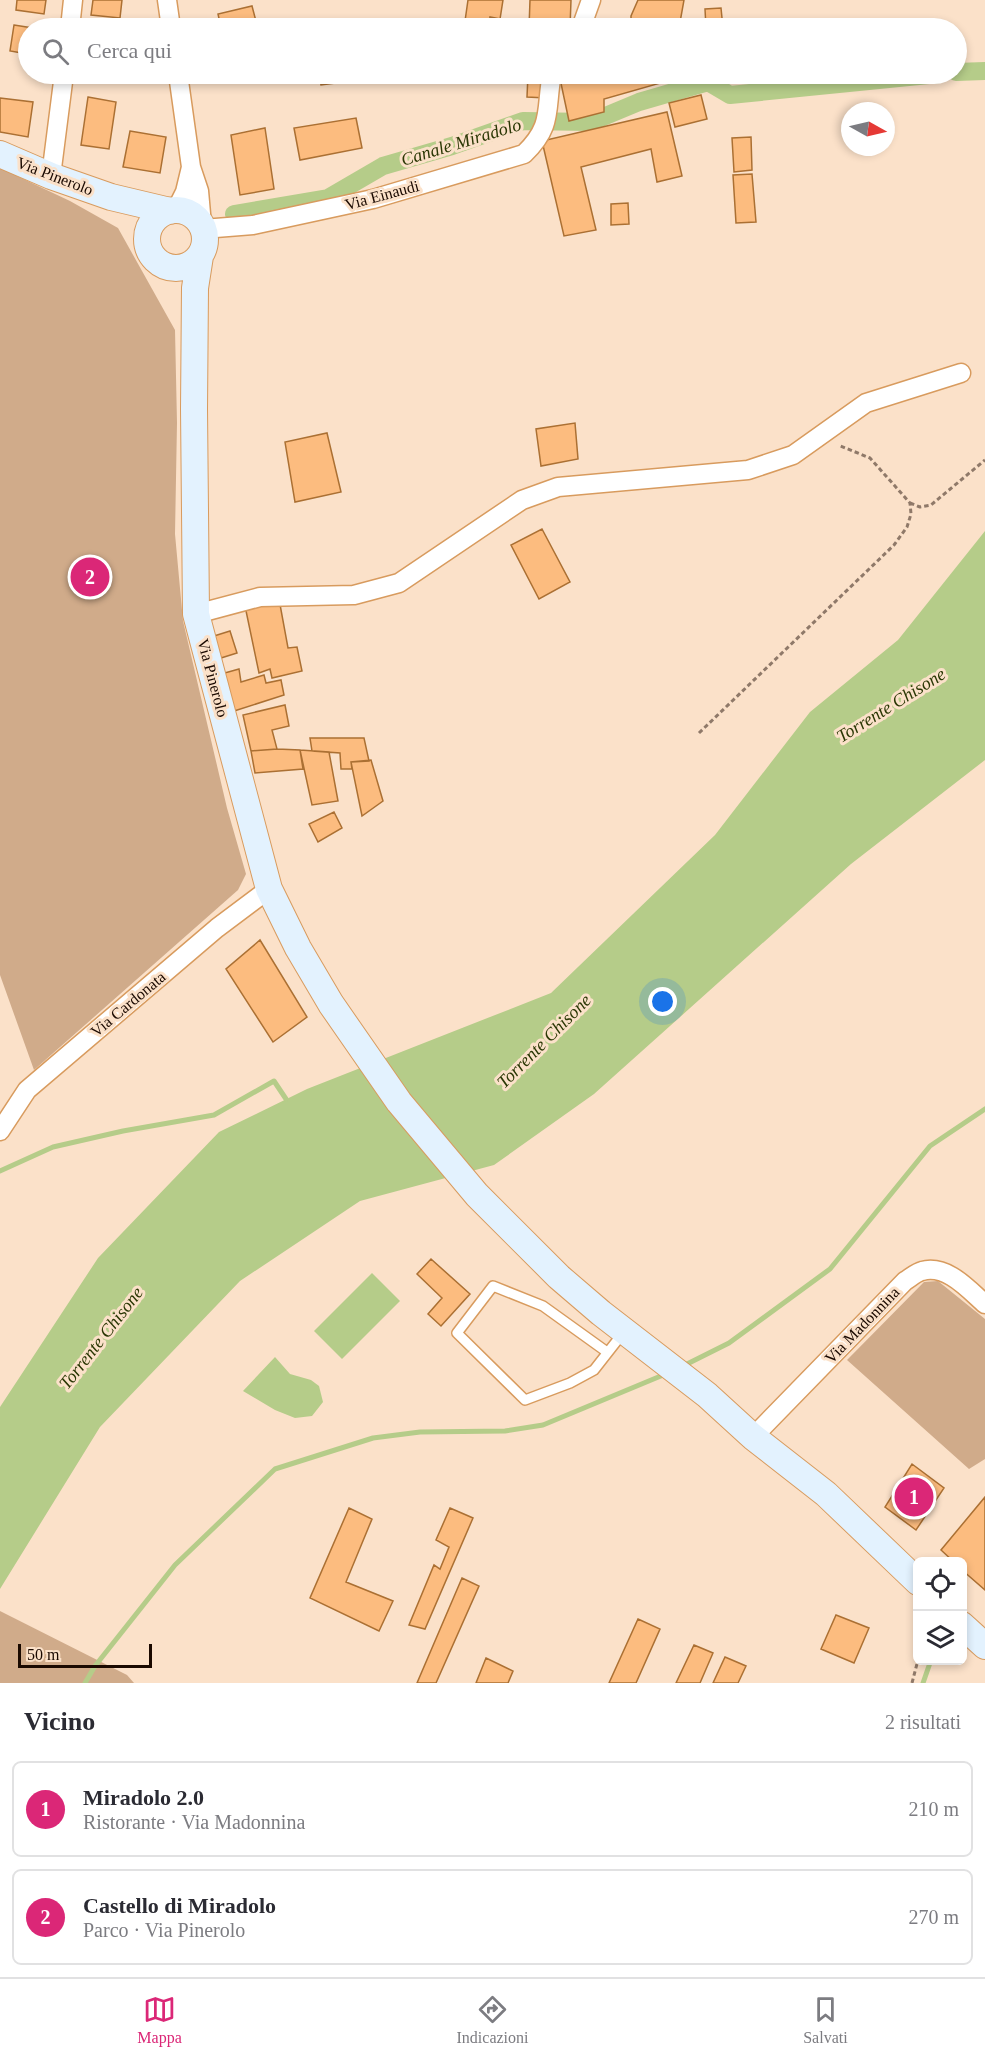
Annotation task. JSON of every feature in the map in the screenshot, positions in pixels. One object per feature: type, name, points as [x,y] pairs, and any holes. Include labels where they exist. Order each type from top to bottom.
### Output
[{"type":"street","points":[[71,18],[74,0]]},
{"type":"street","points":[[167,0],[170,18]]},
{"type":"street","points":[[585,18],[591,0]]},
{"type":"street","points":[[51,176],[63,84]]},
{"type":"street","points":[[179,84],[191,167],[199,191],[205,242],[200,256],[185,267],[175,268],[166,266],[152,254],[148,245],[148,235],[155,220],[173,211],[185,192],[191,167]]},
{"type":"street","name":"Via Einaudi","points":[[203,227],[253,225],[373,199],[524,154],[537,139],[547,119],[551,84]]},
{"type":"street","name":"Via Pinerolo","points":[[0,154],[51,176],[111,197],[173,211]]},
{"type":"street","name":"Via Pinerolo","points":[[111,197],[148,235]]},
{"type":"street","points":[[173,211],[191,214],[203,227]]},
{"type":"street","name":"Via Pinerolo","points":[[200,256],[195,288],[196,614],[269,889],[298,948],[331,1004],[399,1102],[477,1195],[559,1277],[632,1338],[707,1395],[753,1437],[826,1494],[913,1578]]},
{"type":"street","name":"Via Pinerolo","points":[[158,261],[177,285],[195,330]]},
{"type":"street","points":[[196,614],[260,597],[354,595],[399,583],[522,500],[558,487],[748,470],[793,455],[804,445],[867,403],[961,373]]},
{"type":"street","name":"Via Cardonata","points":[[0,1131],[27,1090],[217,928],[269,889]]},
{"type":"street","name":"Via Madonnina","points":[[753,1437],[905,1281],[922,1271],[942,1271],[985,1304]]},
{"type":"street","points":[[967,1629],[985,1646]]},
{"type":"lane","points":[[607,1352],[543,1306],[493,1286],[457,1333],[525,1400],[570,1383],[594,1370],[607,1352],[632,1338]]},
{"type":"path","points":[[804,445],[842,445],[870,458],[910,503],[920,507],[932,505],[985,460]]},
{"type":"path","points":[[699,733],[894,545],[908,527],[911,514],[910,503]]},
{"type":"path","points":[[912,1683],[917,1665]]},
{"type":"shaded area","points":[[0,168],[70,201],[118,228],[175,330],[177,423],[175,534],[183,621],[227,808],[246,874],[238,890],[34,1070],[0,975]]},
{"type":"shaded area","points":[[938,1281],[985,1319],[985,1459],[969,1469],[847,1360],[924,1282]]},
{"type":"shaded area","points":[[0,1611],[127,1675],[134,1683],[0,1683]]},
{"type":"water","name":"Torrente Chisone","points":[[985,531],[985,760],[851,864],[594,1094],[494,1165],[360,1201],[240,1281],[100,1427],[0,1589],[0,1407],[98,1258],[219,1132],[307,1089],[551,993],[715,835],[810,712],[898,640]]},
{"type":"water","points":[[372,1273],[400,1301],[342,1359],[314,1331]]},
{"type":"water","points":[[275,1357],[290,1374],[311,1380],[319,1386],[323,1402],[312,1416],[295,1418],[275,1410],[243,1391]]},
{"type":"building","points":[[17,0],[46,0],[44,14],[16,10]]},
{"type":"building","points":[[93,0],[122,0],[120,18],[91,15]]},
{"type":"building","points":[[468,0],[503,0],[500,18],[465,18]]},
{"type":"building","points":[[530,0],[571,0],[570,18],[529,18]]},
{"type":"building","points":[[638,0],[684,0],[681,18],[631,18]]},
{"type":"building","points":[[252,6],[255,18],[219,18],[218,14]]},
{"type":"building","points":[[721,8],[722,18],[705,18],[705,9]]},
{"type":"building","points":[[14,25],[18,26],[18,52],[10,51]]},
{"type":"building","points":[[528,84],[546,84],[546,98],[527,97]]},
{"type":"building","points":[[561,84],[657,84],[604,99],[604,112],[569,121]]},
{"type":"building","points":[[701,95],[707,119],[675,127],[669,103]]},
{"type":"building","points":[[88,97],[116,102],[109,149],[81,145]]},
{"type":"building","points":[[0,98],[33,102],[28,137],[0,132]]},
{"type":"building","points":[[667,112],[682,176],[657,182],[651,149],[581,167],[596,230],[564,236],[542,141]]},
{"type":"building","points":[[356,118],[362,148],[300,160],[294,128]]},
{"type":"building","points":[[265,128],[274,189],[240,195],[231,135]]},
{"type":"building","points":[[130,131],[166,137],[160,173],[123,167]]},
{"type":"building","points":[[751,137],[752,170],[734,172],[732,138]]},
{"type":"building","points":[[752,174],[756,222],[736,223],[733,175]]},
{"type":"building","points":[[628,203],[629,224],[611,225],[611,204]]},
{"type":"building","points":[[575,423],[578,459],[541,466],[536,429]]},
{"type":"building","points":[[327,433],[341,492],[295,502],[285,442]]},
{"type":"building","points":[[542,529],[570,582],[539,599],[511,545]]},
{"type":"building","points":[[279,599],[288,648],[297,647],[302,671],[272,678],[270,669],[259,673],[245,606]]},
{"type":"building","points":[[230,631],[237,653],[221,658],[214,636]]},
{"type":"building","points":[[239,669],[241,682],[264,675],[266,683],[281,680],[284,695],[231,712],[221,674]]},
{"type":"building","points":[[285,705],[289,726],[272,730],[277,749],[251,751],[243,715]]},
{"type":"building","points":[[310,738],[364,738],[369,761],[351,762],[352,769],[341,769],[340,753],[312,751]]},
{"type":"building","points":[[300,750],[303,769],[255,773],[251,751]]},
{"type":"building","points":[[300,750],[329,752],[338,801],[312,805]]},
{"type":"building","points":[[371,760],[383,801],[362,816],[351,762]]},
{"type":"building","points":[[334,812],[342,828],[318,842],[309,824]]},
{"type":"building","points":[[260,940],[307,1017],[273,1042],[226,969]]},
{"type":"building","points":[[431,1259],[470,1294],[441,1326],[428,1314],[442,1298],[417,1274]]},
{"type":"building","points":[[912,1464],[944,1488],[916,1530],[885,1507]]},
{"type":"building","points":[[985,1497],[985,1590],[967,1574],[967,1557],[949,1557],[941,1550]]},
{"type":"building","points":[[349,1508],[372,1519],[346,1582],[393,1601],[379,1631],[310,1598]]},
{"type":"building","points":[[450,1508],[473,1518],[425,1629],[409,1625],[434,1565],[440,1569],[449,1547],[436,1540]]},
{"type":"building","points":[[462,1578],[479,1586],[436,1683],[417,1683]]},
{"type":"building","points":[[836,1615],[869,1628],[854,1663],[821,1649]]},
{"type":"building","points":[[638,1619],[660,1629],[636,1683],[609,1683]]},
{"type":"building","points":[[694,1645],[713,1653],[700,1683],[676,1683]]},
{"type":"building","points":[[725,1657],[746,1666],[738,1683],[713,1683]]},
{"type":"building","points":[[486,1658],[513,1671],[508,1683],[476,1683]]},
{"type":"waterway","name":"Canale Miradolo","points":[[967,72],[985,71]]},
{"type":"waterway","name":"Canale Miradolo","points":[[234,214],[328,198],[383,166],[452,146],[523,121],[591,122],[639,102],[701,84]]},
{"type":"waterway","name":"Canale Miradolo","points":[[711,84],[730,95],[839,84]]},
{"type":"waterway","points":[[0,1171],[53,1147],[123,1131],[214,1115],[274,1081],[286,1099]]},
{"type":"waterway","points":[[681,1367],[729,1343],[830,1269],[930,1146],[985,1109]]},
{"type":"waterway","points":[[85,1683],[95,1666],[175,1565],[275,1469],[373,1438],[420,1432],[505,1431],[543,1425],[668,1373]]},
{"type":"waterway","points":[[923,1683],[929,1665]]},
{"type":"place","name":"Castello di Miradolo","points":[[90,577]]},
{"type":"place","name":"Miradolo 2.0","points":[[914,1497]]}]
